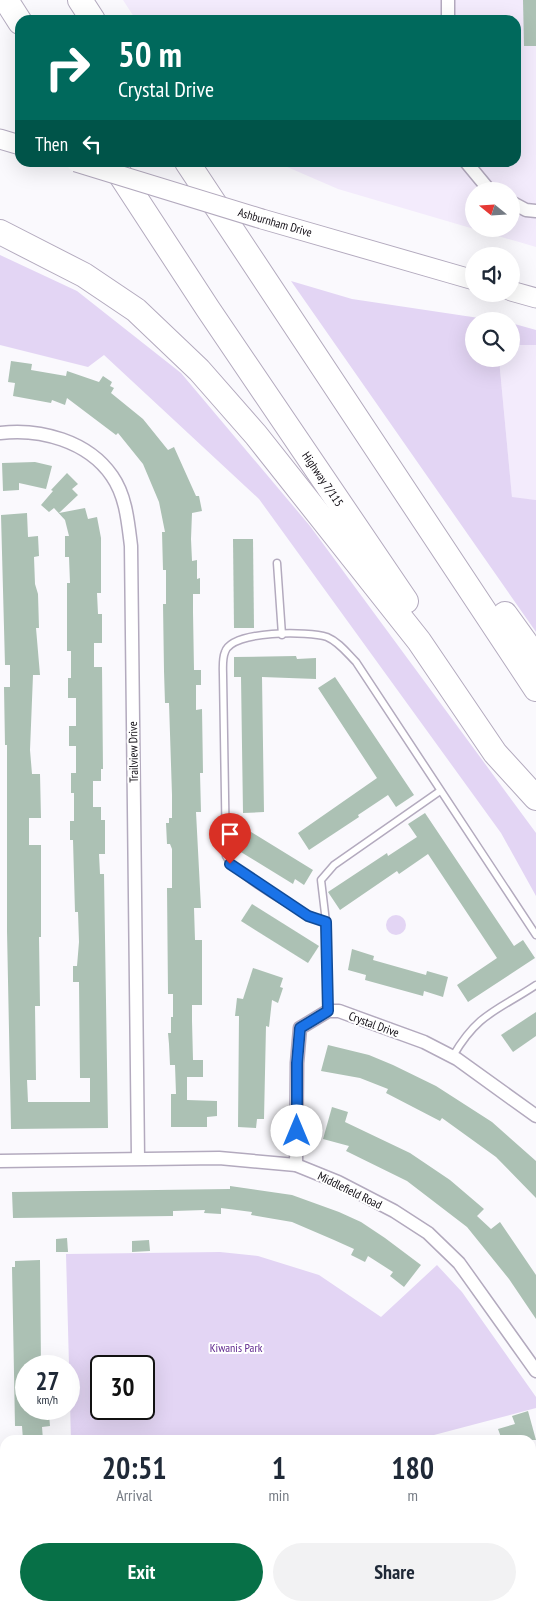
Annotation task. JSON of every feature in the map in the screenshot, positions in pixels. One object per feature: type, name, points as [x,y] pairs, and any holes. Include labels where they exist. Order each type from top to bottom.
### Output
[{"type":"highway","points":[[6,0],[16,15]]},
{"type":"highway","points":[[80,0],[90,15]]},
{"type":"highway","name":"Highway 7/115","points":[[115,167],[208,309],[536,794]]},
{"type":"highway","points":[[190,167],[536,689]]},
{"type":"highway","points":[[0,232],[84,275],[136,310],[199,370],[256,436],[419,641],[495,753],[536,798]]},
{"type":"highway","points":[[430,530],[460,557],[536,657]]},
{"type":"main road","points":[[0,139],[15,144]]},
{"type":"main road","name":"Ashburnham Drive","points":[[92,167],[262,219],[465,277]]},
{"type":"main road","points":[[520,294],[536,298]]},
{"type":"street","points":[[448,0],[448,15]]},
{"type":"street","points":[[470,167],[481,182]]},
{"type":"street","points":[[520,207],[526,210],[536,211]]},
{"type":"street","name":"Trailview Drive","points":[[0,433],[20,430],[54,436],[86,450],[112,476],[127,511],[131,546],[138,1158]]},
{"type":"street","points":[[296,1165],[297,1063],[300,1028],[328,1011]]},
{"type":"street","name":"Crystal Drive","points":[[328,1011],[340,1011],[424,1042],[453,1056],[536,1116]]},
{"type":"street","name":"Middlefield Road","points":[[0,1161],[219,1158],[296,1165],[338,1182],[428,1233],[459,1263],[536,1371]]},
{"type":"lane","points":[[277,563],[282,635]]},
{"type":"lane","points":[[326,922],[308,916],[235,869],[226,856],[223,731],[225,651],[233,642],[242,638],[260,634],[315,635],[327,638],[341,646],[356,662],[536,935]]},
{"type":"lane","points":[[328,1011],[326,922],[321,880],[334,864],[440,791]]},
{"type":"lane","points":[[453,1056],[464,1036],[480,1019],[536,985]]},
{"type":"shaded area","points":[[123,0],[536,0],[536,247],[505,238],[520,238],[520,182],[465,182],[465,226],[338,189],[287,167],[521,167],[521,15],[133,15]]},
{"type":"shaded area","points":[[520,345],[536,345],[536,500],[512,498],[500,367],[520,367]]},
{"type":"green space","points":[[0,255],[77,291],[181,373],[310,526],[536,833],[536,896],[501,833],[259,499],[104,355],[88,367],[0,345]]},
{"type":"green space","points":[[291,281],[352,299],[465,316],[465,367],[500,367],[512,497],[536,500],[536,632]]},
{"type":"green space","points":[[520,326],[536,330],[536,345],[520,345]]},
{"type":"green space","points":[[396,915],[403,918],[406,925],[403,932],[396,935],[389,932],[386,925],[389,918]]},
{"type":"green space","name":"Kiwanis Park","points":[[220,1252],[258,1256],[319,1275],[381,1317],[437,1265],[462,1292],[536,1397],[536,1408],[434,1435],[71,1435],[70,1420],[80,1420],[80,1355],[69,1355],[66,1254]]},
{"type":"building","points":[[523,0],[536,0],[536,46],[524,46]]},
{"type":"building","points":[[11,361],[32,364],[31,370],[66,376],[67,371],[99,382],[103,376],[112,382],[110,386],[114,388],[111,393],[143,419],[168,450],[174,447],[196,496],[199,496],[202,511],[192,513],[191,539],[192,561],[197,560],[197,579],[200,578],[200,594],[193,594],[193,612],[194,670],[201,670],[201,685],[196,685],[196,710],[202,709],[203,773],[200,773],[201,812],[196,812],[201,908],[194,908],[195,940],[202,940],[202,1005],[192,1005],[192,1021],[193,1060],[203,1060],[203,1077],[187,1077],[187,1100],[217,1101],[217,1116],[207,1117],[207,1127],[171,1127],[171,1094],[176,1094],[175,1065],[170,1065],[168,1033],[171,1033],[171,1017],[173,1017],[173,994],[168,994],[167,888],[172,888],[172,849],[170,844],[167,844],[166,823],[169,823],[169,818],[172,818],[172,795],[169,703],[165,703],[164,671],[163,604],[166,604],[166,570],[163,570],[162,532],[165,532],[159,502],[143,464],[118,433],[116,435],[67,398],[65,405],[52,400],[51,403],[13,396],[15,383],[8,382]]},
{"type":"building","points":[[35,462],[52,466],[46,489],[19,483],[19,490],[3,491],[2,463]]},
{"type":"building","points":[[67,473],[78,484],[72,489],[78,495],[59,513],[85,508],[88,519],[97,517],[101,538],[101,593],[97,593],[98,614],[102,614],[102,643],[94,643],[94,667],[102,667],[103,769],[101,769],[101,781],[93,781],[93,807],[101,807],[101,820],[105,820],[105,854],[99,854],[100,874],[104,874],[108,1128],[11,1129],[7,931],[7,745],[5,745],[4,687],[10,687],[10,665],[5,665],[1,515],[27,513],[28,537],[38,536],[39,556],[34,557],[35,584],[38,594],[39,628],[36,628],[40,675],[33,675],[30,750],[32,774],[40,774],[41,818],[29,818],[29,845],[41,845],[40,1006],[35,1006],[36,1080],[27,1080],[28,1102],[90,1102],[90,1078],[80,1078],[79,982],[73,982],[73,966],[77,966],[79,942],[78,912],[75,912],[73,840],[70,840],[70,821],[74,821],[74,793],[71,793],[71,773],[76,773],[76,746],[69,746],[69,726],[76,726],[76,698],[68,698],[68,678],[71,678],[71,651],[67,651],[67,583],[70,583],[69,557],[65,557],[65,536],[69,536],[65,520],[54,508],[49,512],[41,505],[53,491],[51,490]]},
{"type":"building","points":[[233,539],[253,539],[254,628],[234,628]]},
{"type":"building","points":[[296,656],[297,659],[316,658],[316,679],[262,677],[264,812],[243,813],[241,677],[234,677],[234,657]]},
{"type":"building","points":[[335,677],[414,795],[396,807],[388,795],[309,850],[298,833],[377,778],[318,688]]},
{"type":"building","points":[[425,813],[514,946],[523,940],[535,958],[468,1002],[457,985],[497,958],[428,854],[399,874],[397,871],[340,910],[328,892],[387,853],[388,856],[417,837],[408,824]]},
{"type":"building","points":[[243,827],[313,870],[304,885],[295,879],[293,884],[231,846]]},
{"type":"building","points":[[252,904],[319,946],[308,963],[241,921]]},
{"type":"building","points":[[352,949],[374,956],[373,960],[426,975],[427,971],[448,977],[443,997],[424,991],[423,996],[365,980],[366,975],[348,970]]},
{"type":"building","points":[[253,968],[283,978],[280,987],[283,988],[278,1003],[272,1000],[269,1027],[266,1026],[264,1119],[257,1119],[256,1128],[238,1127],[239,1016],[235,1016],[237,998],[243,999]]},
{"type":"building","points":[[536,1012],[536,1036],[513,1052],[501,1035]]},
{"type":"building","points":[[328,1045],[369,1055],[393,1065],[436,1086],[492,1122],[536,1161],[536,1198],[496,1157],[442,1118],[440,1121],[386,1093],[388,1089],[360,1078],[321,1071]]},
{"type":"building","points":[[332,1107],[348,1112],[345,1122],[410,1153],[450,1180],[484,1209],[477,1216],[491,1229],[500,1222],[536,1275],[536,1319],[509,1279],[467,1227],[407,1181],[346,1151],[349,1146],[323,1139]]},
{"type":"building","points":[[230,1186],[292,1195],[339,1212],[361,1222],[421,1265],[404,1287],[390,1276],[393,1272],[368,1256],[365,1262],[351,1255],[354,1249],[334,1240],[292,1222],[251,1215],[252,1212],[221,1208],[221,1214],[204,1213],[205,1210],[173,1211],[173,1216],[13,1218],[12,1192],[230,1189]]},
{"type":"building","points":[[67,1238],[68,1252],[56,1252],[56,1239]]},
{"type":"building","points":[[149,1240],[150,1251],[132,1252],[132,1241]]},
{"type":"building","points":[[40,1260],[41,1355],[15,1355],[15,1420],[50,1420],[50,1426],[42,1427],[43,1435],[23,1435],[22,1426],[15,1426],[12,1267],[15,1267],[15,1261]]},
{"type":"building","points":[[528,1411],[535,1435],[500,1435],[498,1429],[515,1424],[512,1416]]},
{"type":"route","points":[[230,864],[308,916],[326,922],[328,1011],[300,1028],[297,1063],[297,1131]]}]
